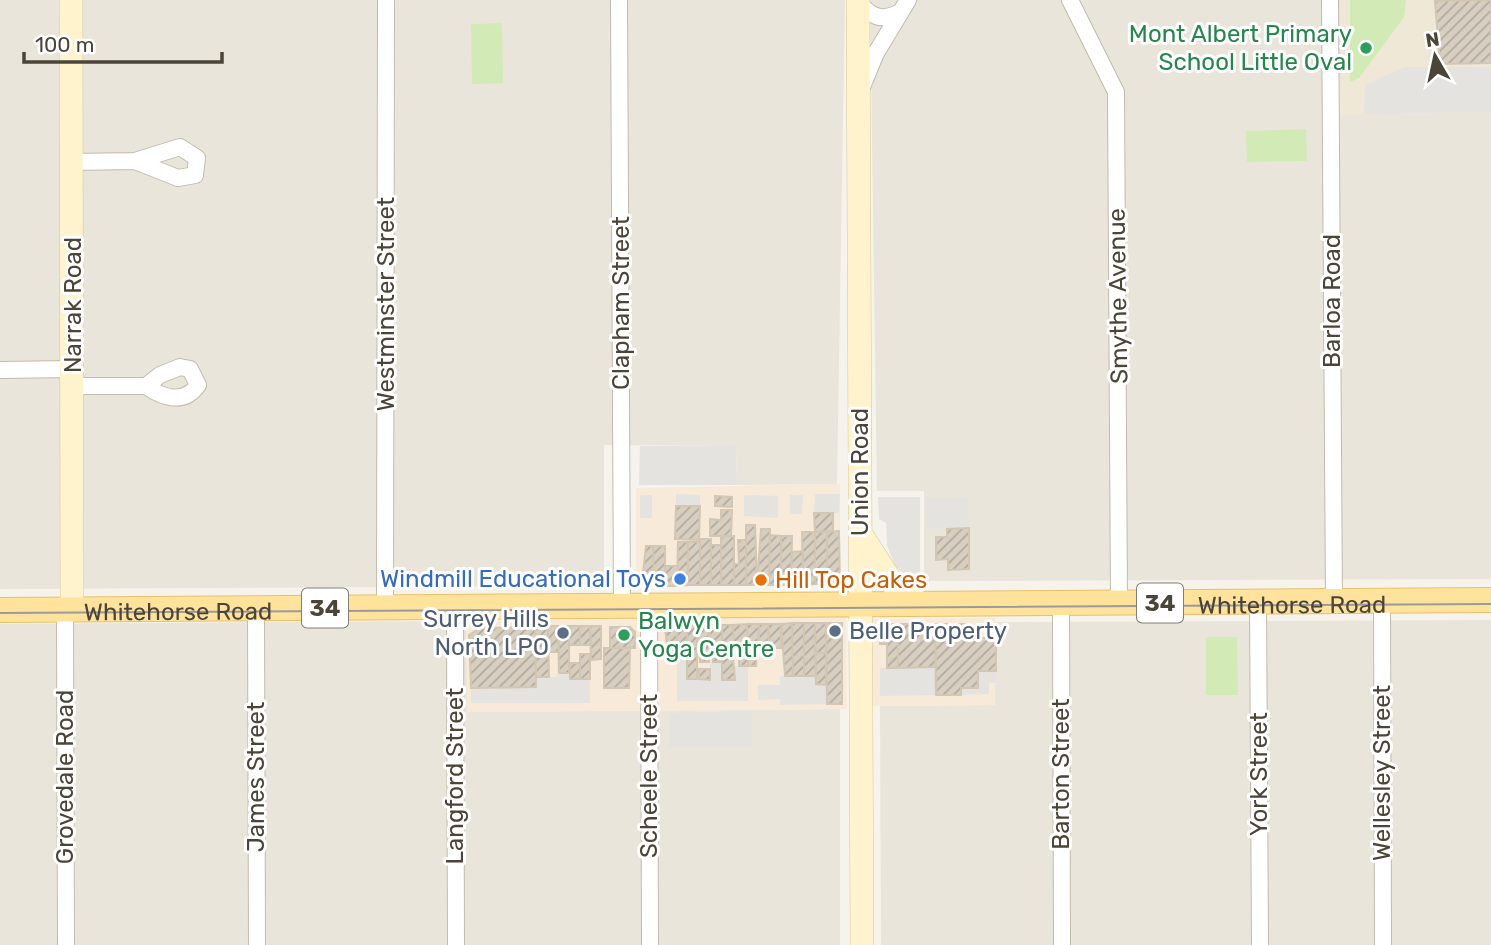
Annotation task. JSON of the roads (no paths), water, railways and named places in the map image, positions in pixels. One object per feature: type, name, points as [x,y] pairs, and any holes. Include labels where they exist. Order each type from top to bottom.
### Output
[{"type":"main road","name":"Narrak Road","points":[[68,609],[73,377],[71,0]]},
{"type":"main road","name":"Union Road","points":[[858,0],[862,945]]},
{"type":"main road","points":[[861,534],[893,584],[922,604]]},
{"type":"main road","name":"Whitehorse Road","points":[[0,610],[1491,600]]},
{"type":"street","name":"Westminster Street","points":[[386,0],[386,608]]},
{"type":"street","name":"Clapham Street","points":[[619,0],[622,606]]},
{"type":"street","points":[[858,0],[865,10],[877,18],[888,19],[904,6]]},
{"type":"street","name":"Smythe Avenue","points":[[1070,0],[1116,92],[1119,603]]},
{"type":"street","name":"Barloa Road","points":[[1330,0],[1334,602]]},
{"type":"street","points":[[858,99],[876,53],[904,6]]},
{"type":"street","points":[[72,162],[135,160]]},
{"type":"street","points":[[0,370],[146,386]]},
{"type":"street","name":"Wellesley Street","points":[[1382,600],[1382,945]]},
{"type":"street","name":"York Street","points":[[1258,602],[1260,945]]},
{"type":"street","name":"Barton Street","points":[[1061,603],[1062,945]]},
{"type":"street","name":"Scheele Street","points":[[649,606],[650,945]]},
{"type":"street","name":"Langford Street","points":[[455,607],[456,945]]},
{"type":"street","name":"James Street","points":[[256,608],[257,945]]},
{"type":"street","name":"Grovedale Road","points":[[66,945],[68,609]]},
{"type":"tram line","points":[[0,613],[1491,604]]},
{"type":"place","name":"Mont Albert Primary School Little Oval","points":[[1366,48]]},
{"type":"place","name":"Windmill Educational Toys","points":[[680,579]]},
{"type":"place","name":"Hill Top Cakes","points":[[761,580]]},
{"type":"place","name":"Belle Property","points":[[835,631]]},
{"type":"place","name":"Surrey Hills North LPO","points":[[563,633]]},
{"type":"place","name":"Balwyn Yoga Centre","points":[[624,635]]}]
